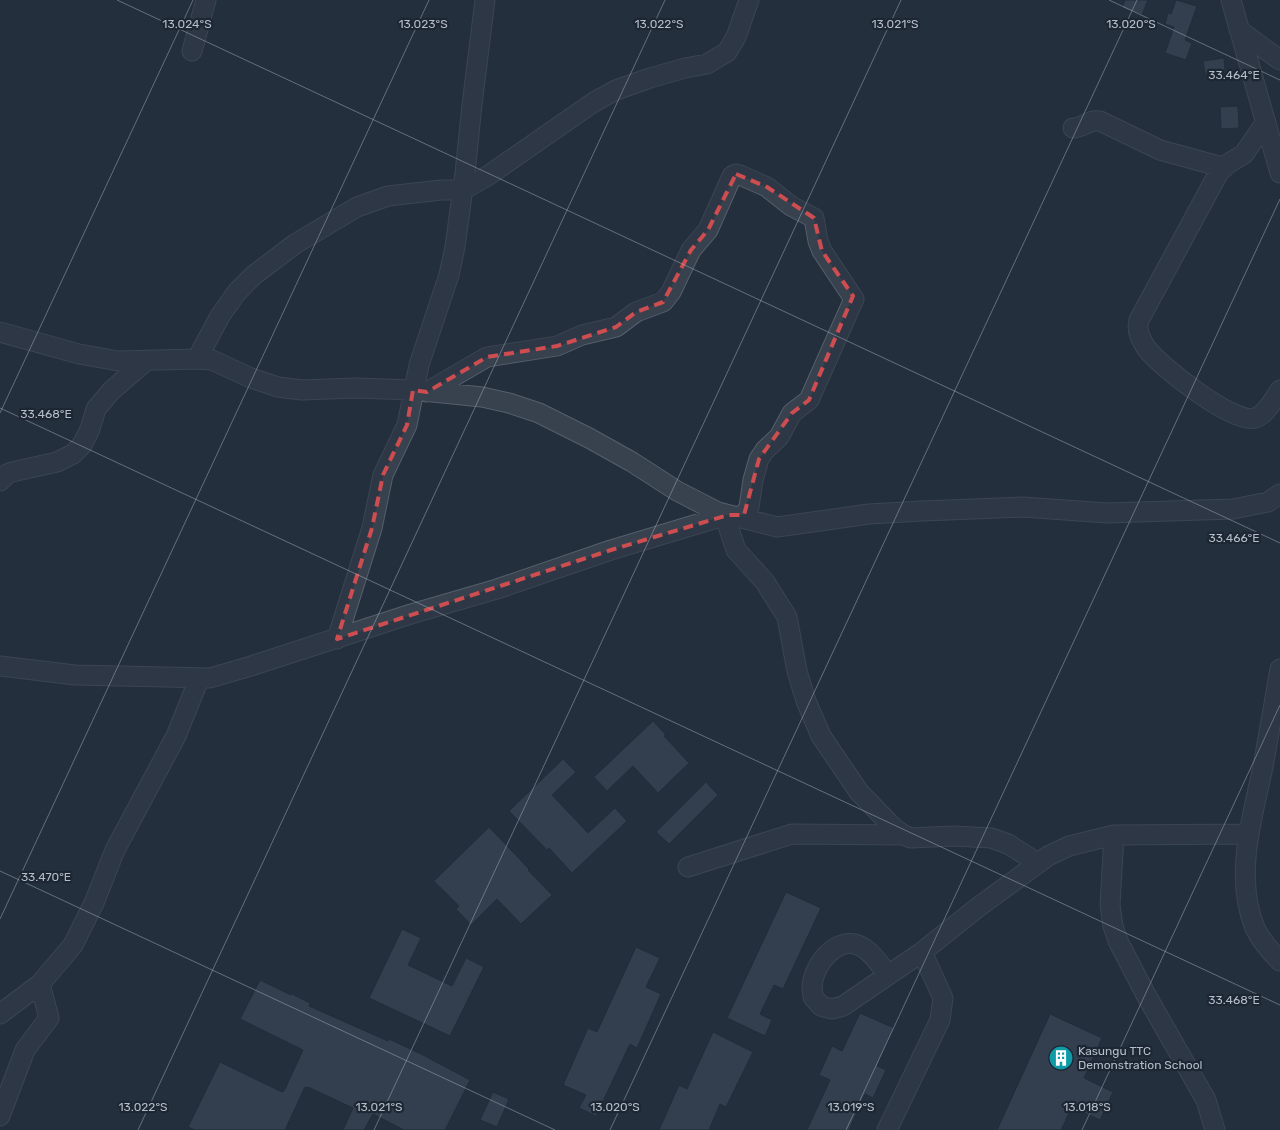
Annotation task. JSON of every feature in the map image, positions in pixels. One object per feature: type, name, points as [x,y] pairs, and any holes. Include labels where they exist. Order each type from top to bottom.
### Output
[{"type":"street","points":[[192,51],[206,0]]},
{"type":"street","points":[[336,638],[372,528],[383,475],[407,425],[420,391],[419,365],[449,275],[463,190],[485,0]]},
{"type":"street","points":[[197,359],[220,316],[237,292],[254,275],[295,244],[356,207],[388,196],[441,190],[463,190],[489,175],[594,102],[616,90],[685,68],[708,64],[727,52],[736,37],[749,0]]},
{"type":"street","points":[[1231,0],[1280,173]]},
{"type":"street","points":[[1240,30],[1280,60]]},
{"type":"street","points":[[1073,128],[1080,127],[1090,121],[1100,121],[1160,150],[1222,167]]},
{"type":"street","points":[[1266,122],[1244,154],[1222,167],[1139,320],[1137,328],[1148,350],[1179,380],[1215,403],[1244,418],[1254,418],[1263,413],[1280,390]]},
{"type":"street","points":[[0,666],[75,675],[210,678],[411,614],[497,589],[603,552],[729,516],[744,515],[749,507],[753,480],[759,459],[765,450],[779,437],[792,413],[809,400],[854,299],[822,251],[818,241],[814,218],[791,206],[767,187],[736,174],[732,176],[708,230],[691,250],[671,292],[663,302],[636,312],[616,328],[582,335],[557,346],[487,357],[420,391]]},
{"type":"street","points":[[0,332],[79,354],[118,361],[212,360],[250,378],[302,390],[355,388],[420,391],[482,397],[539,413],[624,457],[685,495],[729,516],[777,527],[869,514],[1023,507],[1107,513],[1193,512],[1259,505],[1268,502],[1280,494]]},
{"type":"street","points":[[0,481],[12,472],[57,462],[73,454],[82,445],[96,409],[116,386],[147,360]]},
{"type":"street","points":[[729,516],[736,550],[765,582],[787,617],[797,671],[806,701],[821,736],[859,792],[894,828],[911,838],[953,836],[991,838],[1008,844],[1038,863]]},
{"type":"street","points":[[1280,669],[1272,759],[1248,834],[1245,873],[1250,912],[1256,929],[1266,947],[1280,961]]},
{"type":"street","points":[[0,1014],[40,984],[73,945],[82,929],[115,850],[176,736],[199,679]]},
{"type":"street","points":[[688,867],[792,834],[904,835]]},
{"type":"street","points":[[888,975],[922,952],[1038,863],[1058,850],[1114,835],[1248,834]]},
{"type":"street","points":[[1114,835],[1110,905],[1113,926],[1118,941],[1146,995],[1206,1100],[1214,1130]]},
{"type":"street","points":[[887,1130],[940,1020],[943,1010],[943,998],[922,952]]},
{"type":"street","points":[[0,1116],[25,1050],[48,1018],[40,984]]},
{"type":"highlighted area","points":[[736,174],[767,187],[814,218],[822,251],[853,296],[809,400],[792,413],[759,459],[744,515],[728,515],[611,550],[337,639],[372,528],[383,475],[407,425],[413,390],[427,392],[487,357],[557,346],[616,327],[636,312],[663,302],[691,250],[708,230]]},
{"type":"building","points":[[1125,0],[1148,0],[1142,15],[1122,8]]},
{"type":"building","points":[[1176,0],[1197,6],[1185,40],[1192,43],[1186,60],[1165,53],[1174,27],[1165,24],[1168,13],[1171,14]]},
{"type":"building","points":[[1224,58],[1225,71],[1205,74],[1203,61]]},
{"type":"building","points":[[1238,106],[1239,128],[1221,129],[1220,107]]},
{"type":"building","points":[[653,721],[689,763],[658,793],[633,766],[607,791],[594,777]]},
{"type":"building","points":[[563,759],[576,772],[552,795],[588,833],[615,808],[627,821],[572,873],[549,848],[547,850],[509,811]]},
{"type":"building","points":[[706,782],[718,795],[669,844],[656,832]]},
{"type":"building","points":[[489,827],[552,895],[521,924],[497,899],[471,925],[456,909],[459,906],[434,881]]},
{"type":"building","points":[[786,892],[821,908],[783,989],[774,985],[760,1014],[772,1020],[765,1036],[727,1018]]},
{"type":"building","points":[[402,929],[421,938],[408,965],[452,986],[466,958],[484,967],[450,1036],[369,998]]},
{"type":"building","points":[[636,947],[660,958],[646,987],[661,994],[637,1048],[630,1044],[596,1116],[579,1108],[586,1095],[563,1085],[588,1028],[597,1032]]},
{"type":"building","points":[[260,980],[310,1003],[309,1006],[421,1054],[470,1080],[445,1130],[404,1130],[373,1114],[364,1130],[343,1130],[353,1108],[308,1087],[305,1087],[285,1130],[195,1130],[188,1127],[220,1062],[282,1092],[284,1091],[303,1050],[240,1019]]},
{"type":"building","points":[[860,1013],[894,1028],[877,1066],[886,1070],[873,1098],[865,1094],[849,1130],[807,1130],[830,1080],[819,1075],[832,1046],[842,1051]]},
{"type":"building","name":"Kasungu TTC Demonstration School","points":[[1050,1014],[1102,1038],[1084,1078],[1113,1092],[1100,1120],[1072,1107],[1061,1130],[997,1130]]},
{"type":"building","points":[[713,1032],[753,1052],[726,1107],[720,1104],[709,1130],[659,1130],[679,1085],[687,1089]]},
{"type":"building","points":[[493,1092],[509,1099],[497,1127],[480,1120]]},
{"type":"place","name":"Kasungu TTC Demonstration School","points":[[1061,1058]]}]
